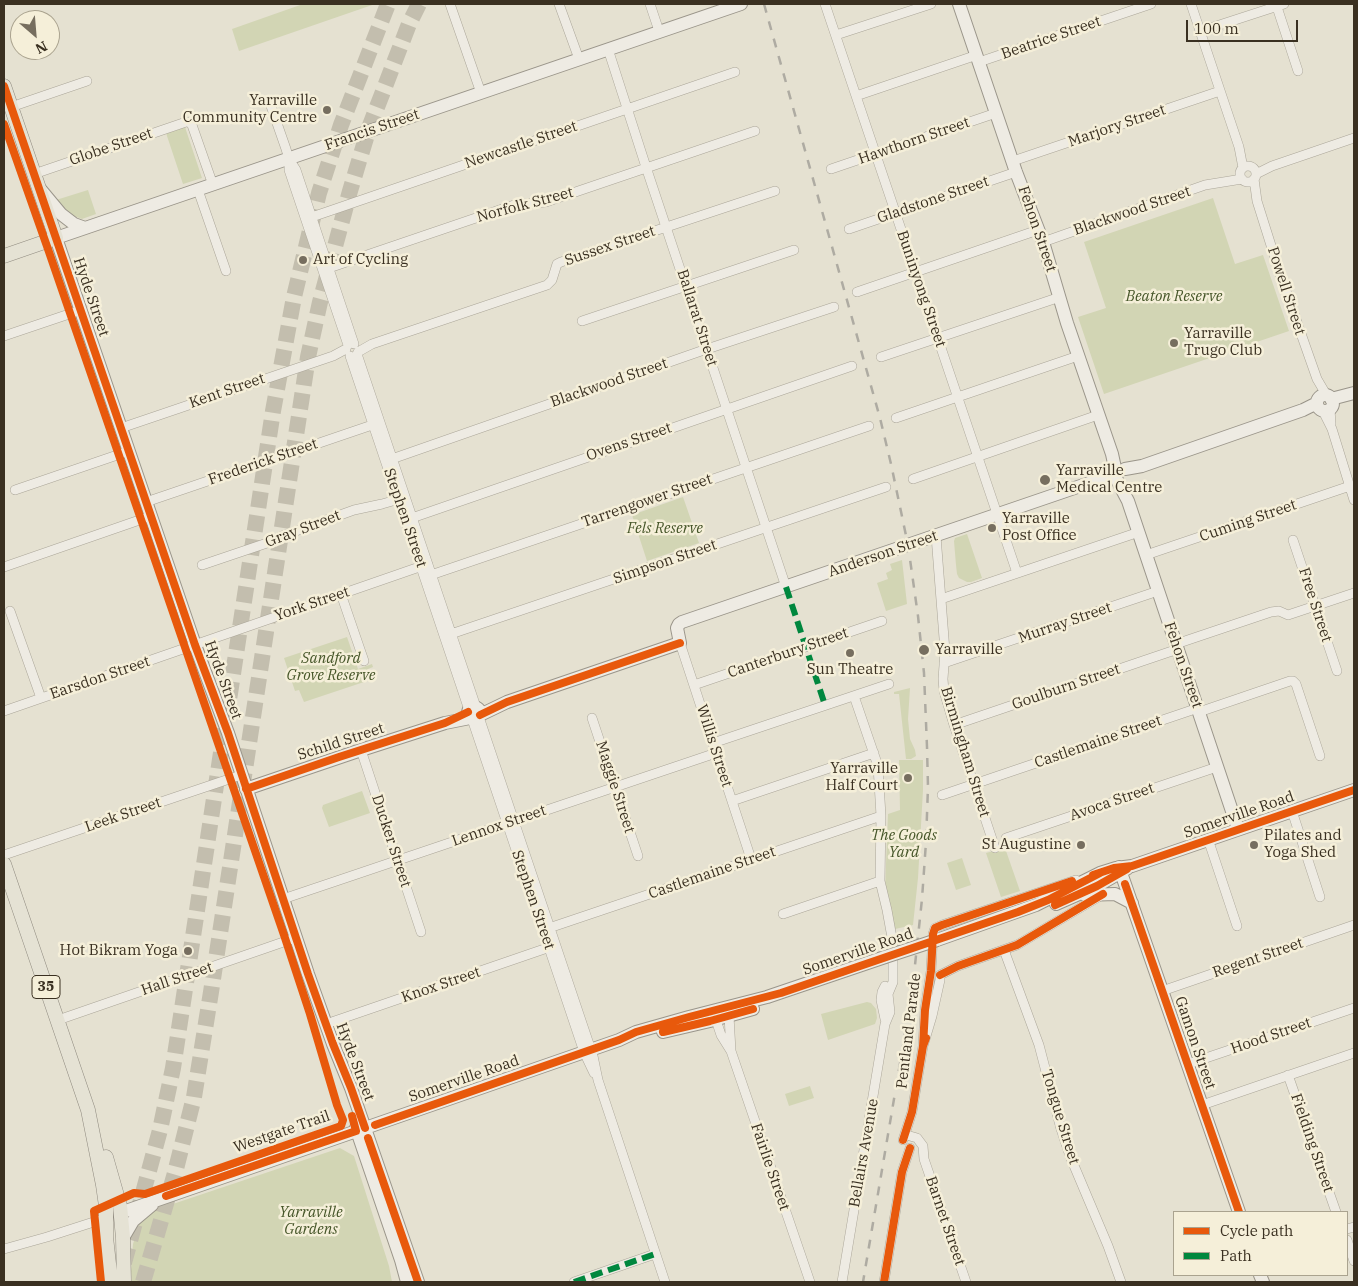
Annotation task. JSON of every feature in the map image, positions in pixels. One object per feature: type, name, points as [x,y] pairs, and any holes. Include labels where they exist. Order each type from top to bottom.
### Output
[{"type":"main road","name":"Hyde Street","points":[[4,86],[56,238]]},
{"type":"main road","name":"Francis Street","points":[[4,256],[56,238]]},
{"type":"main road","name":"35","points":[[4,864],[88,1110],[107,1159],[120,1213],[123,1238],[124,1282]]},
{"type":"main road","name":"35","points":[[88,1110],[102,1177],[111,1282]]},
{"type":"main road","name":"Somerville Road","points":[[106,1218],[120,1213]]},
{"type":"street","points":[[450,4],[481,93]]},
{"type":"street","points":[[559,4],[579,59]]},
{"type":"street","points":[[650,4],[659,31]]},
{"type":"street","name":"Francis Street","points":[[56,238],[741,4]]},
{"type":"street","name":"Buninyong Street","points":[[825,4],[1016,573]]},
{"type":"street","points":[[836,35],[931,4]]},
{"type":"street","name":"Fehon Street","points":[[960,4],[1040,236],[1078,356],[1120,474],[1238,829]]},
{"type":"street","name":"Beatrice Street","points":[[856,96],[1151,4]]},
{"type":"street","name":"Powell Street","points":[[1191,4],[1283,283],[1325,403],[1354,500]]},
{"type":"street","points":[[1201,31],[1279,5],[1298,71]]},
{"type":"street","name":"Ballarat Street","points":[[608,49],[786,587]]},
{"type":"street","name":"Newcastle Street","points":[[308,218],[735,72]]},
{"type":"street","points":[[11,107],[86,80]]},
{"type":"street","name":"Marjory Street","points":[[1015,166],[1220,91]]},
{"type":"street","name":"Stephen Street","points":[[271,106],[289,159],[296,170],[308,218],[665,1282]]},
{"type":"street","name":"Hawthorn Street","points":[[831,169],[996,113]]},
{"type":"street","name":"Globe Street","points":[[36,179],[189,122],[192,125],[213,185]]},
{"type":"street","name":"Norfolk Street","points":[[326,269],[514,205],[546,202],[755,131]]},
{"type":"street","name":"Blackwood Street","points":[[857,292],[915,272],[1205,185],[1248,174],[1354,138]]},
{"type":"street","name":"Gladstone Street","points":[[849,229],[1015,166]]},
{"type":"street","points":[[36,179],[61,214],[74,224],[85,228]]},
{"type":"street","points":[[198,190],[226,271]]},
{"type":"street","name":"Sussex Street","points":[[352,350],[547,285],[552,280],[559,263],[775,190]]},
{"type":"street","name":"Hyde Street","points":[[56,238],[195,644],[242,775],[296,938],[333,1044],[351,1088],[361,1130],[407,1282]]},
{"type":"street","points":[[582,321],[794,250]]},
{"type":"street","points":[[881,357],[1060,297]]},
{"type":"street","name":"Blackwood Street","points":[[389,460],[707,349],[834,307]]},
{"type":"street","points":[[4,336],[81,310]]},
{"type":"street","name":"Kent Street","points":[[121,428],[352,350]]},
{"type":"street","points":[[896,418],[1078,356]]},
{"type":"street","name":"Ovens Street","points":[[409,518],[852,366]]},
{"type":"street","name":"Anderson Street","points":[[679,638],[678,626],[682,622],[1350,394]]},
{"type":"street","points":[[913,479],[1098,415]]},
{"type":"street","name":"Frederick Street","points":[[146,502],[377,423]]},
{"type":"street","name":"Tarrengower Street","points":[[428,576],[869,426]]},
{"type":"street","points":[[16,490],[129,451]]},
{"type":"street","name":"Cuming Street","points":[[1146,555],[1350,486]]},
{"type":"street","name":"Simpson Street","points":[[448,635],[886,487]]},
{"type":"street","name":"Gray Street","points":[[202,565],[270,542],[354,510],[402,498]]},
{"type":"street","points":[[4,567],[151,516]]},
{"type":"street","points":[[941,599],[1138,532]]},
{"type":"street","name":"Birmingham Street","points":[[936,536],[945,651],[944,691],[994,846]]},
{"type":"street","name":"Free Street","points":[[1293,540],[1337,671]]},
{"type":"street","name":"York Street","points":[[195,644],[425,565]]},
{"type":"street","name":"Murray Street","points":[[944,663],[1158,591]]},
{"type":"street","name":"Goulburn Street","points":[[954,725],[1271,612],[1279,611],[1288,615],[1354,593]]},
{"type":"street","points":[[341,594],[364,661]]},
{"type":"street","points":[[10,611],[41,698]]},
{"type":"street","name":"Canterbury Street","points":[[694,685],[882,621]]},
{"type":"street","name":"Willis Street","points":[[679,638],[751,859]]},
{"type":"street","name":"Schild Street","points":[[246,789],[445,724],[679,638]]},
{"type":"street","name":"Earsdon Street","points":[[4,710],[195,644]]},
{"type":"street","name":"Castlemaine Street","points":[[942,795],[1290,681],[1296,684],[1320,756]]},
{"type":"street","points":[[713,743],[889,684]]},
{"type":"street","name":"Bellairs Avenue","points":[[842,1282],[886,1024],[890,1011],[885,993],[892,984],[887,964],[892,935],[880,882],[881,816],[878,766],[854,696]]},
{"type":"street","name":"Maggie Street","points":[[592,718],[638,856]]},
{"type":"street","name":"Ducker Street","points":[[361,750],[421,932]]},
{"type":"street","name":"Lennox Street","points":[[283,900],[716,753]]},
{"type":"street","points":[[732,801],[874,753]]},
{"type":"street","name":"Avoca Street","points":[[1006,838],[1217,766]]},
{"type":"street","name":"Leek Street","points":[[4,855],[242,775]]},
{"type":"street","name":"Somerville Road","points":[[938,926],[1068,882],[1100,873],[1120,870],[1354,790]]},
{"type":"street","points":[[1292,811],[1320,898]]},
{"type":"street","name":"Castlemaine Street","points":[[546,929],[881,816]]},
{"type":"street","points":[[1208,839],[1237,926]]},
{"type":"street","name":"Somerville Road","points":[[937,943],[1042,910],[1097,886],[1120,870]]},
{"type":"street","name":"Gamon Street","points":[[1120,870],[1239,1211]]},
{"type":"street","name":"Somerville Road","points":[[120,1213],[619,1040],[634,1033],[650,1028],[723,1021],[781,992],[887,964],[1036,905],[1100,873]]},
{"type":"street","points":[[784,914],[880,882]]},
{"type":"street","points":[[930,971],[938,972],[940,975],[958,966],[1023,942],[1103,894]]},
{"type":"street","points":[[1075,896],[1116,894],[1132,903]]},
{"type":"street","name":"Regent Street","points":[[1162,991],[1354,925]]},
{"type":"street","name":"Pentland Parade","points":[[923,1046],[934,932],[938,926]]},
{"type":"street","name":"Hall Street","points":[[58,1020],[296,938]]},
{"type":"street","name":"Knox Street","points":[[326,1024],[552,946]]},
{"type":"street","name":"Tongue Street","points":[[1004,950],[1039,1045],[1070,1156],[1121,1282]]},
{"type":"street","name":"Pentland Parade","points":[[884,1282],[902,1172],[909,1142],[923,1046],[932,1016],[940,975]]},
{"type":"street","name":"Hood Street","points":[[1188,1064],[1354,1008]]},
{"type":"street","name":"Fairlie Street","points":[[723,1021],[731,1051],[810,1282]]},
{"type":"street","points":[[1202,1105],[1354,1053]]},
{"type":"street","name":"Fielding Street","points":[[1288,1075],[1336,1211]]},
{"type":"street","name":"Hyde Street","points":[[361,1130],[418,1282]]},
{"type":"street","name":"Barnet Street","points":[[909,1142],[924,1159],[966,1282]]},
{"type":"street","points":[[123,1238],[127,1229],[138,1216],[166,1196]]},
{"type":"street","name":"Somerville Road","points":[[4,1249],[52,1236],[106,1218]]},
{"type":"street","points":[[1348,1243],[1354,1262]]},
{"type":"street","points":[[574,1282],[655,1254]]},
{"type":"green space","points":[[303,4],[375,4],[239,51],[232,29]]},
{"type":"green space","points":[[185,127],[202,178],[183,184],[166,133]]},
{"type":"green space","points":[[88,190],[96,214],[82,219],[71,215],[56,200]]},
{"type":"green space","name":"Beaton Reserve","points":[[1213,198],[1235,264],[1263,255],[1289,331],[1104,394],[1078,317],[1106,308],[1084,242]]},
{"type":"green space","name":"Fels Reserve","points":[[683,497],[699,543],[647,561],[632,515]]},
{"type":"green space","points":[[967,534],[982,578],[971,582],[959,578],[957,574],[954,541],[955,538]]},
{"type":"green space","points":[[902,560],[907,604],[886,611],[877,583],[888,579],[886,573],[892,570],[890,564]]},
{"type":"green space","name":"Sandford Grove Reserve","points":[[347,637],[358,669],[372,664],[373,667],[365,672],[364,682],[304,702],[299,690],[295,691],[284,658]]},
{"type":"green space","points":[[910,688],[908,719],[910,739],[916,756],[906,759],[899,694],[894,694],[894,692]]},
{"type":"green space","name":"The Goods Yard","points":[[899,760],[923,760],[923,790],[918,878],[913,925],[895,929],[885,890],[888,814],[900,810]]},
{"type":"green space","points":[[362,791],[370,813],[329,827],[322,808],[323,805]]},
{"type":"green space","points":[[1005,848],[1020,891],[1001,897],[986,853]]},
{"type":"green space","points":[[962,858],[971,885],[956,890],[947,863]]},
{"type":"green space","points":[[867,1002],[871,1003],[876,1009],[877,1018],[875,1024],[828,1040],[821,1014]]},
{"type":"green space","points":[[810,1086],[814,1098],[789,1106],[785,1094]]},
{"type":"green space","name":"Yarraville Gardens","points":[[340,1148],[354,1156],[389,1266],[392,1282],[132,1282],[133,1244],[141,1218],[155,1210]]},
{"type":"tunnel","points":[[124,1263],[160,1130],[173,1068],[273,411],[294,297],[319,193],[341,125],[388,4]]},
{"type":"tunnel","points":[[143,1282],[175,1173],[194,1097],[308,357],[320,302],[369,128],[409,24],[419,4]]},
{"type":"railway","points":[[764,4],[880,418],[908,545],[924,673],[928,787],[922,899],[904,1040],[863,1282]]},
{"type":"marked path","points":[[786,587],[825,705]]},
{"type":"marked path","points":[[574,1282],[655,1254]]},
{"type":"cycle path","points":[[4,86],[195,645],[228,733],[308,974],[365,1128]]},
{"type":"cycle path","name":"Westgate Trail","points":[[4,124],[284,935],[343,1120],[341,1126],[145,1194],[134,1193],[94,1211],[101,1282]]},
{"type":"cycle path","points":[[480,715],[507,702],[680,643]]},
{"type":"cycle path","points":[[246,789],[445,723],[468,712]]},
{"type":"cycle path","points":[[1093,875],[1114,868],[1132,866],[1354,790]]},
{"type":"cycle path","points":[[1055,905],[1097,886],[1127,869]]},
{"type":"cycle path","points":[[375,1125],[619,1040],[636,1032],[781,993],[1018,912],[1048,900],[1100,873]]},
{"type":"cycle path","points":[[923,1046],[925,1010],[935,928],[1072,881]]},
{"type":"cycle path","points":[[1125,884],[1239,1211]]},
{"type":"cycle path","points":[[940,975],[958,966],[1017,945],[1103,894]]},
{"type":"cycle path","points":[[663,1032],[753,1009]]},
{"type":"cycle path","points":[[903,1140],[912,1112],[926,1038]]},
{"type":"cycle path","points":[[166,1196],[356,1131],[352,1116]]},
{"type":"cycle path","points":[[368,1138],[418,1282]]},
{"type":"cycle path","points":[[884,1282],[902,1172],[910,1148]]},
{"type":"place","name":"Yarraville Community Centre","points":[[327,110]]},
{"type":"place","name":"Art of Cycling","points":[[303,260]]},
{"type":"place","name":"Yarraville Trugo Club","points":[[1174,343]]},
{"type":"place","name":"Yarraville Medical Centre","points":[[1045,480]]},
{"type":"place","name":"Yarraville Post Office","points":[[992,528]]},
{"type":"place","name":"Yarraville","points":[[924,650]]},
{"type":"place","name":"Sun Theatre","points":[[850,653]]},
{"type":"place","name":"Yarraville Half Court","points":[[908,778]]},
{"type":"place","name":"St Augustine","points":[[1081,845]]},
{"type":"place","name":"Pilates and Yoga Shed","points":[[1254,845]]},
{"type":"place","name":"Hot Bikram Yoga","points":[[188,951]]}]
